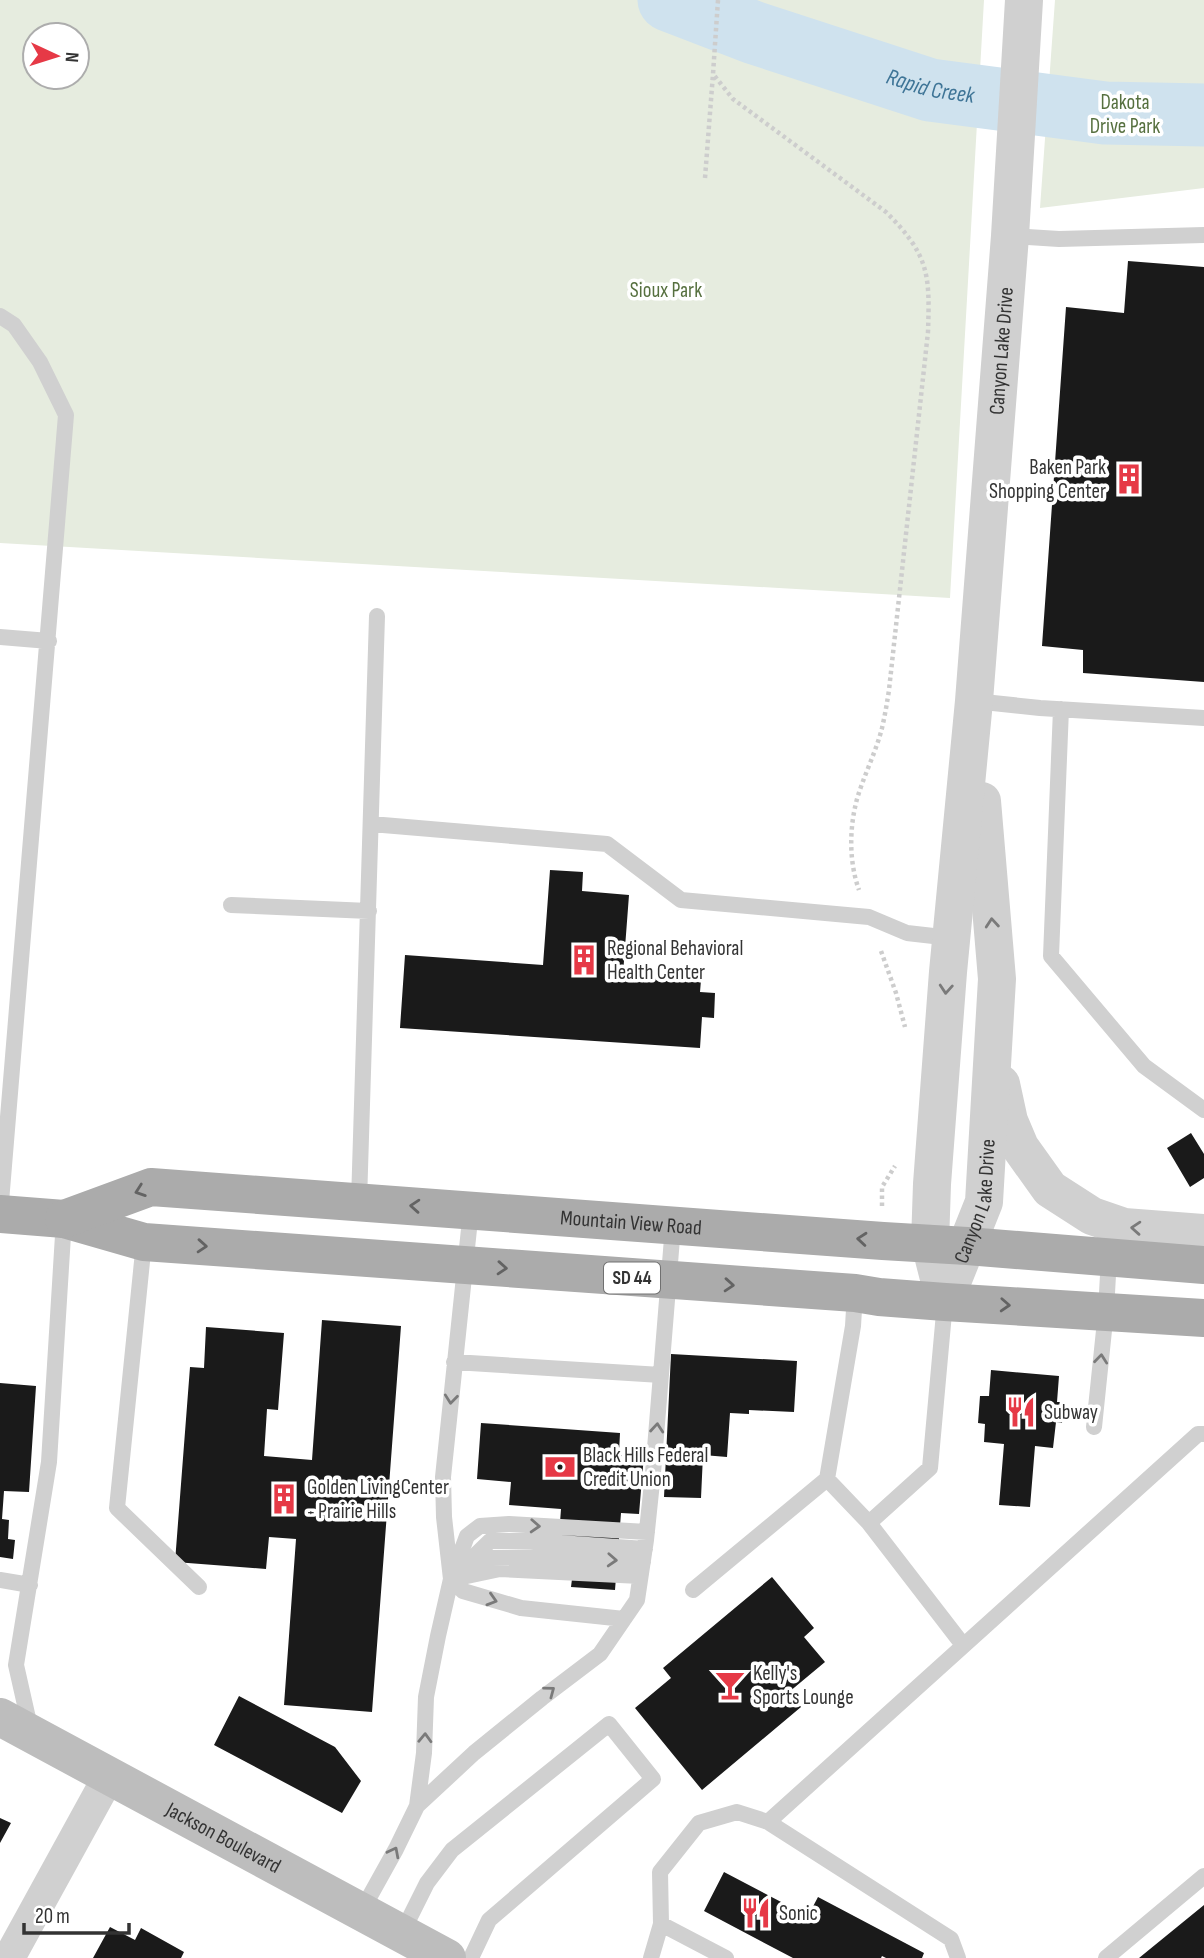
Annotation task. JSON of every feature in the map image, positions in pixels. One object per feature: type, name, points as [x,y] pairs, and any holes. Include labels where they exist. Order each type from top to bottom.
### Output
[{"type":"main road","name":"Mountain View Road","points":[[64,1219],[151,1187],[1204,1265]]},
{"type":"main road","name":"Mountain View Road","points":[[0,1214],[64,1219],[144,1242],[855,1293],[945,1302],[1204,1318]]},
{"type":"main road","name":"Jackson Boulevard","points":[[16,1725],[447,1958]]},
{"type":"street","name":"Canyon Lake Drive","points":[[945,1302],[948,1244],[933,1171],[951,938],[974,701],[1024,0]]},
{"type":"street","name":"Canyon Lake Drive","points":[[948,1244],[984,1202],[997,979],[974,701]]},
{"type":"street","points":[[997,979],[1002,1088],[1009,1121],[1020,1147],[1045,1184],[1092,1216],[1124,1227],[1204,1233]]},
{"type":"street","points":[[9,1958],[109,1776]]},
{"type":"lane","points":[[1010,222],[1059,239],[1204,235]]},
{"type":"lane","points":[[0,316],[15,325],[40,362],[66,415],[0,1214]]},
{"type":"lane","points":[[359,1202],[377,616]]},
{"type":"lane","points":[[0,637],[49,641]]},
{"type":"lane","points":[[974,701],[1204,718]]},
{"type":"lane","points":[[1061,709],[1051,956],[1144,1066],[1204,1110]]},
{"type":"lane","points":[[371,824],[607,844],[681,900],[869,917],[908,933],[951,938]]},
{"type":"lane","points":[[231,905],[369,911]]},
{"type":"lane","points":[[471,1210],[443,1477],[444,1517],[451,1579],[464,1591],[521,1608],[624,1619]]},
{"type":"lane","points":[[16,1725],[16,1665],[49,1462],[64,1219]]},
{"type":"lane","points":[[417,1806],[474,1753],[600,1654],[637,1600],[647,1532],[673,1225]]},
{"type":"lane","points":[[144,1242],[117,1508],[199,1587]]},
{"type":"lane","points":[[1094,1427],[1109,1257]]},
{"type":"lane","points":[[693,1590],[827,1479],[853,1326],[855,1293]]},
{"type":"lane","points":[[869,1523],[930,1468],[945,1302]]},
{"type":"lane","points":[[454,1362],[662,1375]]},
{"type":"lane","points":[[768,1822],[1198,1434],[1204,1434]]},
{"type":"lane","points":[[827,1479],[869,1523],[963,1645]]},
{"type":"lane","points":[[361,1912],[417,1806],[424,1753],[426,1697],[451,1579],[467,1536],[480,1526],[509,1524],[647,1532]]},
{"type":"lane","points":[[451,1579],[490,1541],[531,1541],[642,1562]]},
{"type":"lane","points":[[451,1579],[500,1569],[642,1562]]},
{"type":"lane","points":[[0,1580],[30,1585]]},
{"type":"lane","points":[[402,1933],[427,1883],[452,1850],[610,1724],[653,1779],[489,1920],[471,1958]]},
{"type":"lane","points":[[651,1958],[661,1924],[660,1872],[699,1823],[737,1812],[768,1822],[951,1939],[958,1958]]},
{"type":"lane","points":[[1106,1958],[1204,1876]]},
{"type":"lane","points":[[661,1924],[726,1958]]},
{"type":"path","points":[[705,178],[718,0]]},
{"type":"path","points":[[713,74],[733,99],[886,212],[907,233],[919,252],[927,274],[928,332],[889,690],[882,729],[857,800],[851,832],[856,880],[896,993],[908,1039]]},
{"type":"path","points":[[883,1241],[881,1187],[901,1156]]},
{"type":"green space","name":"Sioux Park","points":[[0,0],[984,0],[950,598],[0,543]]},
{"type":"green space","name":"Dakota Drive Park","points":[[1055,0],[1204,0],[1204,188],[1040,208]]},
{"type":"building","name":"Baken Park Shopping Center","points":[[1128,261],[1204,267],[1204,682],[1083,673],[1083,650],[1042,646],[1066,307],[1124,313]]},
{"type":"building","name":"Regional Behavioral Health Center","points":[[550,870],[583,872],[582,891],[629,895],[623,974],[701,980],[700,992],[715,993],[714,1018],[702,1017],[700,1048],[400,1028],[405,955],[543,965]]},
{"type":"building","points":[[1191,1133],[1204,1154],[1204,1178],[1190,1187],[1167,1148]]},
{"type":"building","name":"Golden LivingCenter - Prairie Hills","points":[[322,1320],[401,1326],[372,1712],[284,1705],[296,1539],[269,1537],[266,1569],[175,1562],[190,1367],[204,1368],[206,1327],[284,1333],[278,1410],[267,1409],[264,1456],[312,1460]]},
{"type":"building","points":[[671,1354],[797,1361],[794,1412],[749,1410],[749,1414],[730,1413],[727,1457],[703,1455],[701,1498],[664,1497]]},
{"type":"building","name":"Subway","points":[[991,1370],[1059,1376],[1057,1402],[1063,1402],[1062,1423],[1056,1422],[1053,1448],[1035,1446],[1030,1507],[999,1505],[1004,1444],[984,1442],[985,1424],[978,1423],[980,1396],[989,1396]]},
{"type":"building","points":[[0,1383],[36,1386],[29,1492],[4,1491],[2,1519],[9,1520],[8,1539],[15,1540],[13,1559],[0,1557]]},
{"type":"building","name":"Black Hills Federal Credit Union","points":[[481,1423],[620,1433],[619,1453],[644,1455],[639,1514],[621,1513],[615,1590],[571,1587],[573,1571],[559,1536],[561,1509],[509,1505],[511,1482],[477,1479]]},
{"type":"building","name":"Kelly's Sports Lounge","points":[[772,1577],[814,1628],[804,1637],[825,1662],[789,1692],[801,1707],[702,1790],[635,1708],[671,1678],[663,1668]]},
{"type":"building","points":[[239,1696],[335,1747],[361,1781],[342,1813],[214,1745]]},
{"type":"building","points":[[0,1818],[11,1823],[0,1843]]},
{"type":"building","name":"Sonic","points":[[724,1872],[808,1916],[818,1897],[924,1953],[922,1958],[793,1958],[704,1911]]},
{"type":"building","points":[[1204,1905],[1204,1958],[1139,1958]]},
{"type":"building","points":[[110,1927],[135,1940],[141,1928],[184,1952],[181,1958],[93,1958]]},
{"type":"waterway","name":"Rapid Creek","points":[[669,0],[755,33],[930,90],[1105,113],[1204,115]]},
{"type":"place","name":"Baken Park Shopping Center","points":[[1129,479]]},
{"type":"place","name":"Regional Behavioral Health Center","points":[[584,960]]},
{"type":"place","name":"Subway","points":[[1021,1412]]},
{"type":"place","name":"Black Hills Federal Credit Union","points":[[560,1467]]},
{"type":"place","name":"Golden LivingCenter - Prairie Hills","points":[[284,1499]]},
{"type":"place","name":"Kelly's Sports Lounge","points":[[730,1685]]},
{"type":"place","name":"Sonic","points":[[756,1913]]}]
